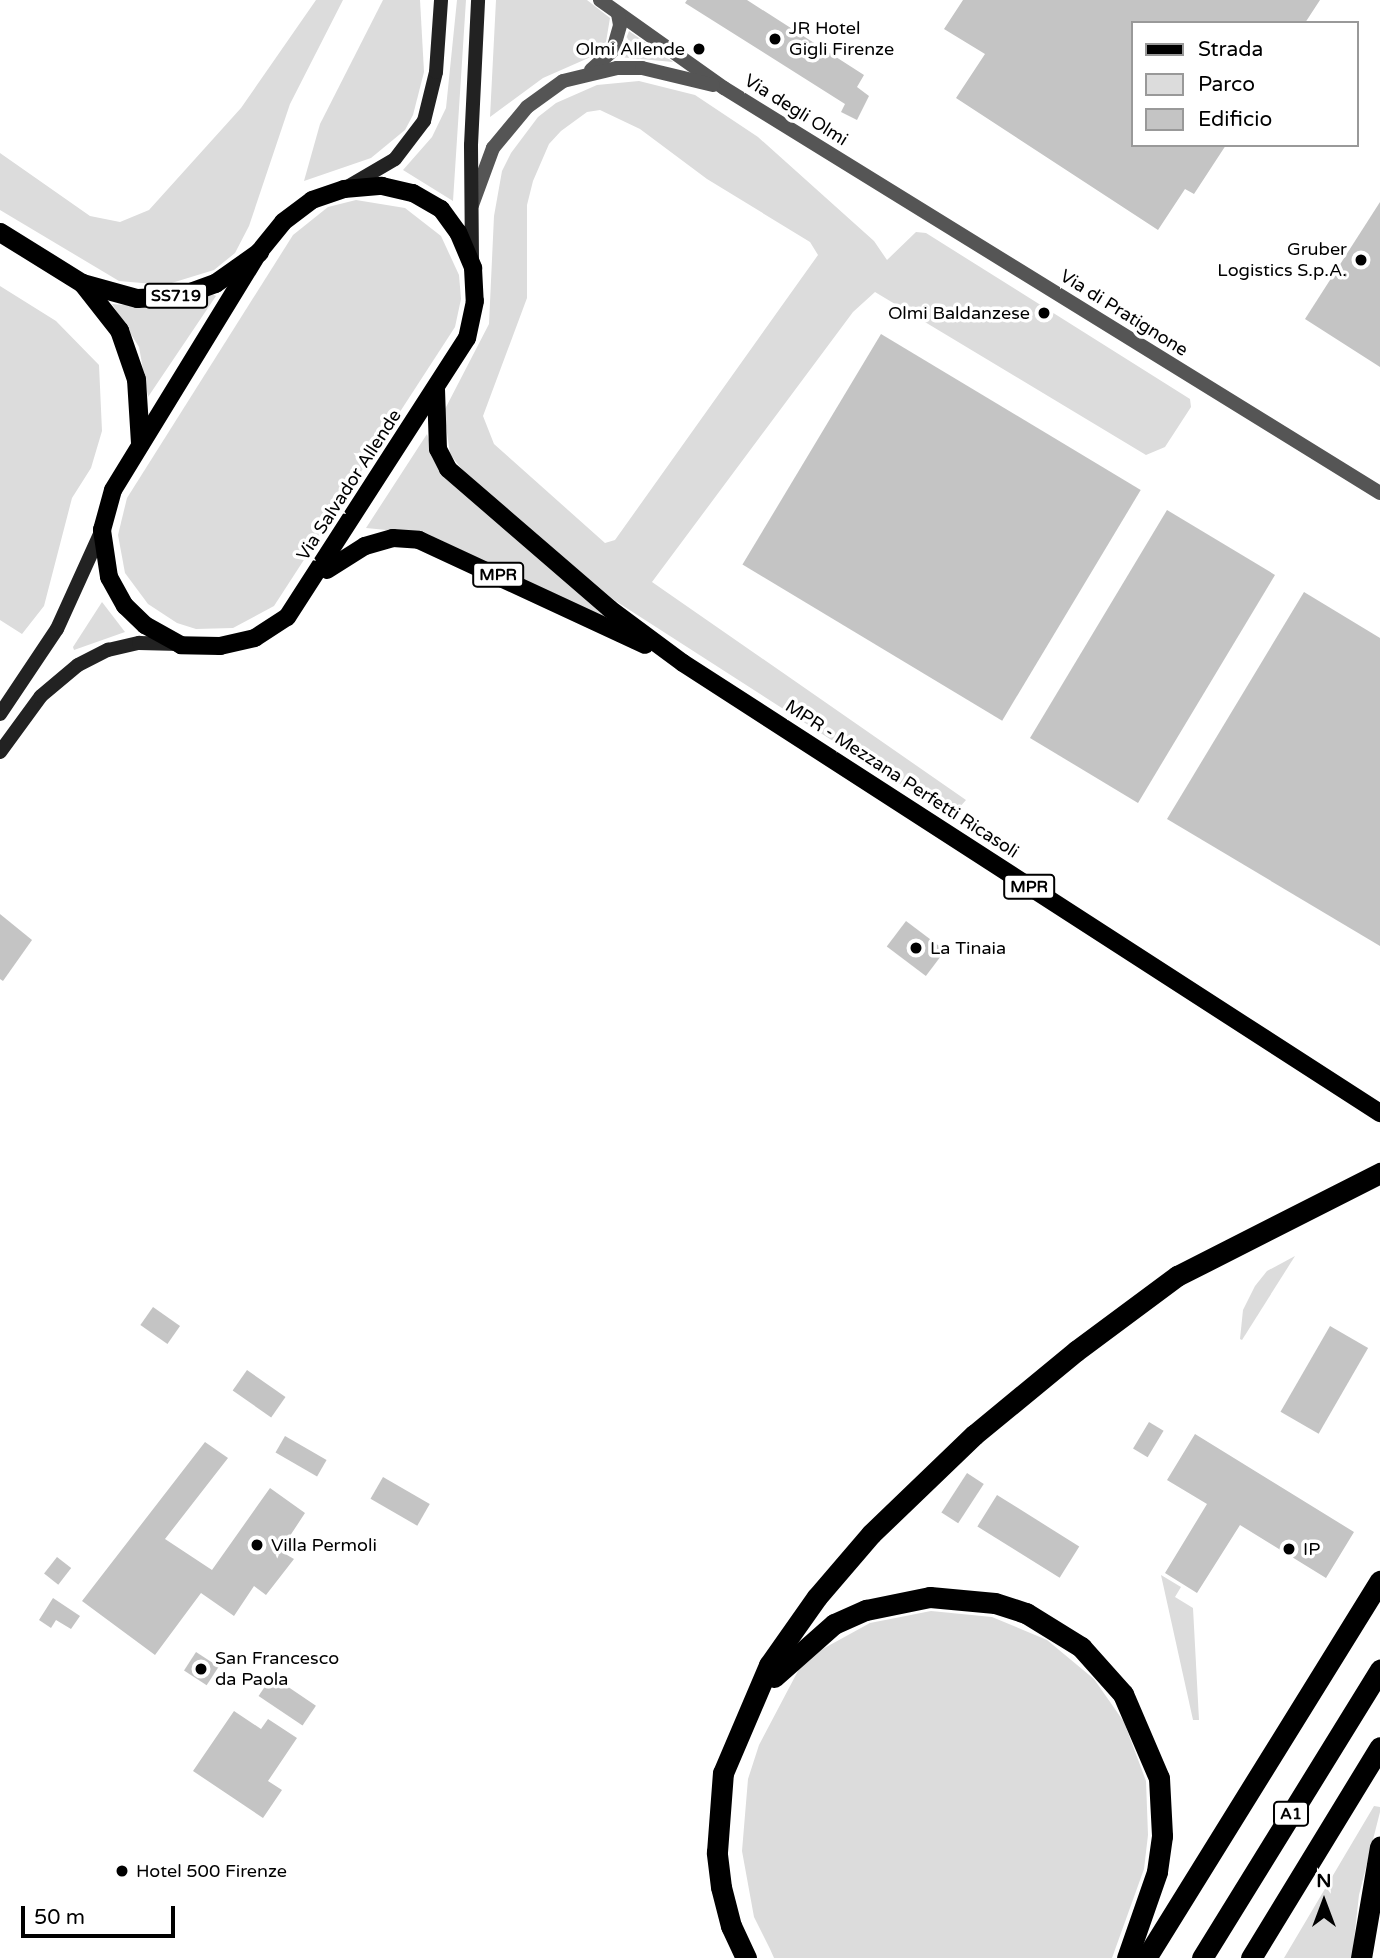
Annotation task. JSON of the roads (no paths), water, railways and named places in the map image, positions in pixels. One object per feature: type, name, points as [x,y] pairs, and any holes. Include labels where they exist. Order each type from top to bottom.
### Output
[{"type":"highway","name":"SS719","points":[[0,232],[82,283],[137,298],[179,296],[215,283],[259,252]]},
{"type":"highway","name":"SS719","points":[[82,283],[118,330],[132,367],[140,443]]},
{"type":"highway","points":[[746,1958],[731,1926],[721,1887],[718,1814],[723,1773],[769,1665],[817,1597],[871,1534],[974,1435],[1177,1276],[1380,1173]]},
{"type":"highway","points":[[1146,1958],[1380,1581]]},
{"type":"highway","points":[[752,1702],[811,1640],[866,1610],[930,1597],[963,1598],[1026,1613],[1054,1629],[1097,1662],[1123,1693],[1159,1778],[1162,1836],[1157,1872],[1127,1958]]},
{"type":"highway","name":"A1","points":[[1202,1958],[1380,1670]]},
{"type":"highway","name":"A1","points":[[1251,1958],[1380,1747]]},
{"type":"highway","points":[[1361,1958],[1380,1847]]},
{"type":"main road","name":"Via Salvador Allende","points":[[0,752],[41,696],[78,665],[118,648],[220,646],[255,638],[287,617],[313,581],[436,388],[467,338],[475,301],[470,209],[478,0]]},
{"type":"main road","name":"Via Salvador Allende","points":[[0,714],[57,629],[102,530],[113,490],[259,252],[283,222],[312,200],[344,189],[395,159],[424,121],[436,72],[440,1]]},
{"type":"main road","name":"Via Salvador Allende","points":[[344,189],[382,186],[413,193],[441,209],[458,232],[473,268]]},
{"type":"main road","name":"MPR - Mezzana Perfetti Ricasoli","points":[[436,388],[438,449],[448,469],[610,609],[682,663],[1378,1112]]},
{"type":"main road","name":"Via Salvador Allende","points":[[102,530],[109,577],[125,606],[145,625],[181,645]]},
{"type":"main road","name":"MPR - Mezzana Perfetti Ricasoli","points":[[313,581],[365,546],[393,538],[419,540],[682,663]]},
{"type":"street","name":"Via degli Olmi","points":[[600,0],[724,88],[848,165]]},
{"type":"street","name":"Via degli Olmi","points":[[470,209],[493,148],[512,123],[546,92],[583,74],[613,50],[620,25],[618,13]]},
{"type":"street","name":"Via degli Olmi","points":[[583,74],[642,68],[724,88]]},
{"type":"street","name":"Via di Pratignone","points":[[848,165],[1380,493]]},
{"type":"place","name":"JR Hotel Gigli Firenze","points":[[775,39]]},
{"type":"place","name":"Olmi Allende","points":[[699,49]]},
{"type":"place","name":"Gruber Logistics S.p.A.","points":[[1361,260]]},
{"type":"place","name":"Olmi Baldanzese","points":[[1044,313]]},
{"type":"place","name":"La Tinaia","points":[[916,948]]},
{"type":"place","name":"Villa Permoli","points":[[257,1545]]},
{"type":"place","name":"IP","points":[[1289,1549]]},
{"type":"place","name":"San Francesco da Paola","points":[[201,1669]]},
{"type":"place","name":"Hotel 500 Firenze","points":[[122,1871]]}]
